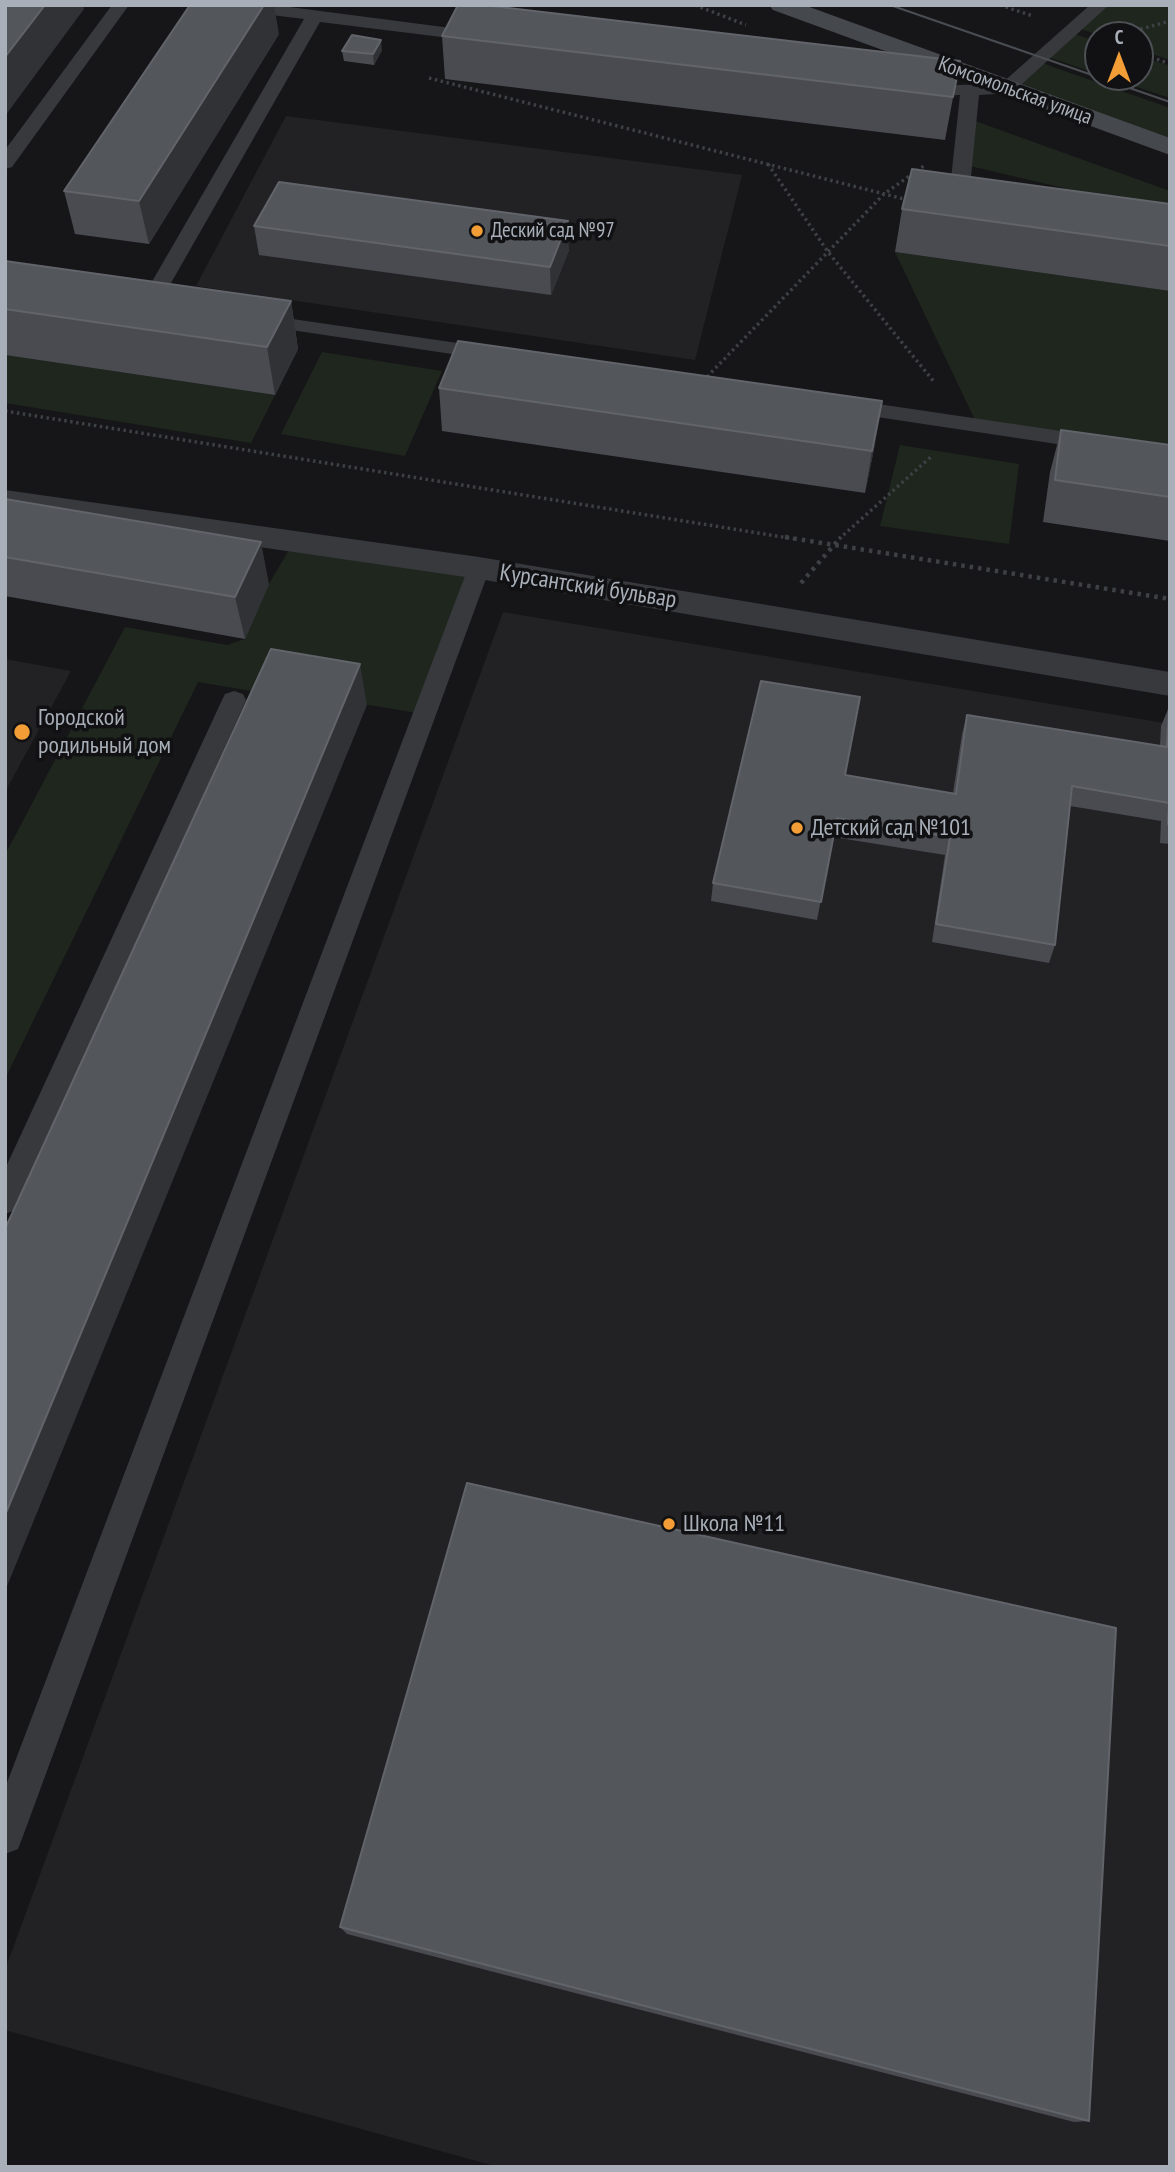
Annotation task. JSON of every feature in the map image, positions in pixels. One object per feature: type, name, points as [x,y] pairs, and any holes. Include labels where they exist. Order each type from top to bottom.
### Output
[{"type":"street","name":"Комсомольская улица","points":[[781,5],[1170,147]]},
{"type":"street","name":"Курсантский бульвар","points":[[5,500],[478,568],[1170,684]]},
{"type":"lane","points":[[5,163],[121,5]]},
{"type":"lane","points":[[231,5],[494,39]]},
{"type":"lane","points":[[897,89],[925,92],[1006,89],[1101,5]]},
{"type":"lane","points":[[149,304],[314,17]]},
{"type":"lane","points":[[908,200],[965,208],[965,136],[970,90]]},
{"type":"lane","points":[[123,300],[176,308]]},
{"type":"lane","points":[[231,316],[506,356]]},
{"type":"lane","points":[[820,402],[1170,454]]},
{"type":"lane","points":[[5,1836],[478,568]]},
{"type":"lane","points":[[5,1201],[234,700]]},
{"type":"path","points":[[429,78],[908,200]]},
{"type":"path","points":[[699,384],[884,194],[965,136]]},
{"type":"path","points":[[768,164],[828,252],[968,424],[831,545],[773,617]]},
{"type":"path","points":[[5,411],[1170,599]]},
{"type":"shaded area","points":[[1108,5],[1170,5],[1170,60],[1154,55],[1154,21],[1090,21]]},
{"type":"shaded area","points":[[1075,34],[1084,37],[1084,69],[1048,57]]},
{"type":"shaded area","points":[[1154,61],[1170,66],[1170,98],[1149,91],[1154,91]]},
{"type":"shaded area","points":[[1042,63],[1084,78],[1084,91],[1122,91],[1170,108],[1170,139],[1017,85]]},
{"type":"shaded area","name":"Деский сад №97","points":[[286,116],[742,175],[695,360],[196,286]]},
{"type":"shaded area","points":[[964,117],[1170,191],[1170,213],[957,163]]},
{"type":"shaded area","points":[[895,252],[1170,291],[1170,449],[975,420]]},
{"type":"shaded area","points":[[322,352],[442,371],[405,456],[281,434]]},
{"type":"shaded area","points":[[5,355],[275,395],[251,443],[5,403]]},
{"type":"shaded area","points":[[900,445],[1019,464],[1009,544],[880,526]]},
{"type":"shaded area","points":[[293,543],[469,572],[417,713],[279,690],[257,692],[198,682],[5,1079],[5,855],[125,627],[227,645],[245,639],[269,584]]},
{"type":"shaded area","name":"Школа №11","points":[[503,612],[1170,724],[1170,2167],[498,2167],[5,2030],[5,1970]]},
{"type":"shaded area","name":"Городской родильный дом","points":[[5,659],[71,671],[5,792]]},
{"type":"building","points":[[5,5],[45,5],[5,57]]},
{"type":"building","points":[[190,5],[264,5],[139,201],[64,191]]},
{"type":"building","points":[[458,5],[483,5],[960,61],[953,97],[442,36]]},
{"type":"building","points":[[352,35],[381,40],[373,54],[342,51]]},
{"type":"building","points":[[912,169],[1170,204],[1170,246],[902,209]]},
{"type":"building","points":[[279,182],[568,221],[550,267],[254,226]]},
{"type":"building","points":[[5,261],[291,301],[267,347],[5,309]]},
{"type":"building","points":[[458,341],[882,401],[872,451],[439,388]]},
{"type":"building","points":[[1061,430],[1170,445],[1170,497],[1055,480]]},
{"type":"building","points":[[5,499],[261,542],[235,597],[5,557]]},
{"type":"building","points":[[271,649],[360,664],[5,1515],[5,1229]]},
{"type":"building","points":[[761,681],[860,697],[845,775],[956,794],[967,715],[1167,747],[1170,707],[1170,825],[1169,803],[1072,786],[1055,945],[936,924],[950,837],[837,818],[821,902],[713,883]]},
{"type":"building","points":[[467,1483],[1116,1628],[1089,2121],[340,1927]]},
{"type":"tram line","points":[[890,5],[1170,102]]},
{"type":"place","name":"Деский сад №97","points":[[477,231]]},
{"type":"place","name":"Городской родильный дом","points":[[22,732]]},
{"type":"place","name":"Детский сад №101","points":[[797,828]]},
{"type":"place","name":"Школа №11","points":[[669,1524]]}]
